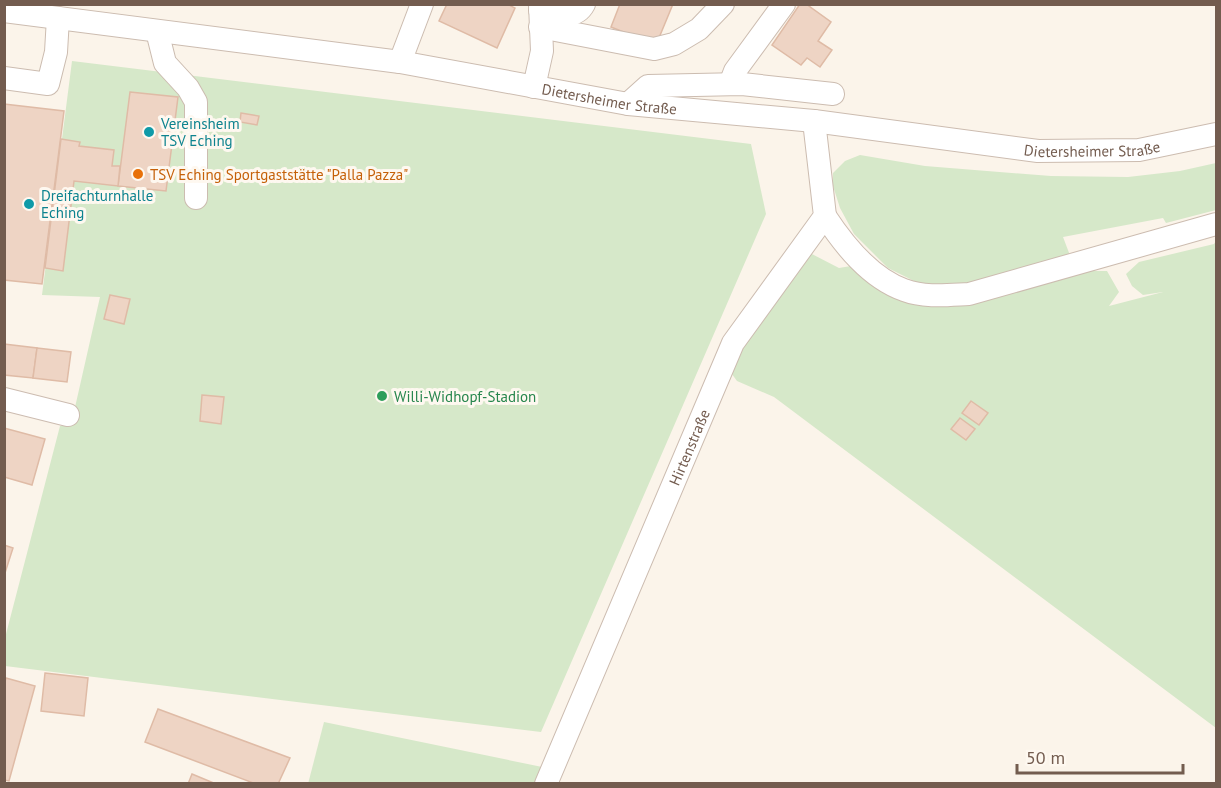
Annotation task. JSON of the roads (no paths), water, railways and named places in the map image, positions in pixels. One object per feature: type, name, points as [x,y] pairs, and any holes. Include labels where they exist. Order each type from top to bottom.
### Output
[{"type":"street","points":[[400,62],[422,4]]},
{"type":"street","points":[[540,14],[567,15],[581,10],[584,4]]},
{"type":"street","points":[[540,14],[654,49],[674,44],[699,29],[723,4]]},
{"type":"street","points":[[730,84],[735,71],[784,4]]},
{"type":"street","name":"Dietersheimer Straße","points":[[4,11],[400,62],[628,104],[814,121],[1038,151],[1139,150],[1216,134]]},
{"type":"street","points":[[534,87],[542,51],[540,14]]},
{"type":"street","points":[[4,78],[48,84],[56,52],[58,18]]},
{"type":"street","points":[[157,31],[165,63],[188,88],[196,102],[196,198]]},
{"type":"street","points":[[628,104],[648,86],[730,84],[833,94]]},
{"type":"street","points":[[814,121],[825,216],[843,244],[879,277],[905,291],[930,295],[969,294],[1216,224]]},
{"type":"street","name":"Hirtenstraße","points":[[546,783],[733,343],[825,216]]},
{"type":"street","points":[[4,399],[68,414]]},
{"type":"place","name":"Vereinsheim TSV Eching","points":[[149,132]]},
{"type":"place","name":"TSV Eching Sportgaststätte \"Palla Pazza\"","points":[[138,174]]},
{"type":"place","name":"Dreifachturnhalle Eching","points":[[29,204]]},
{"type":"place","name":"Willi-Widhopf-Stadion","points":[[382,396]]}]
